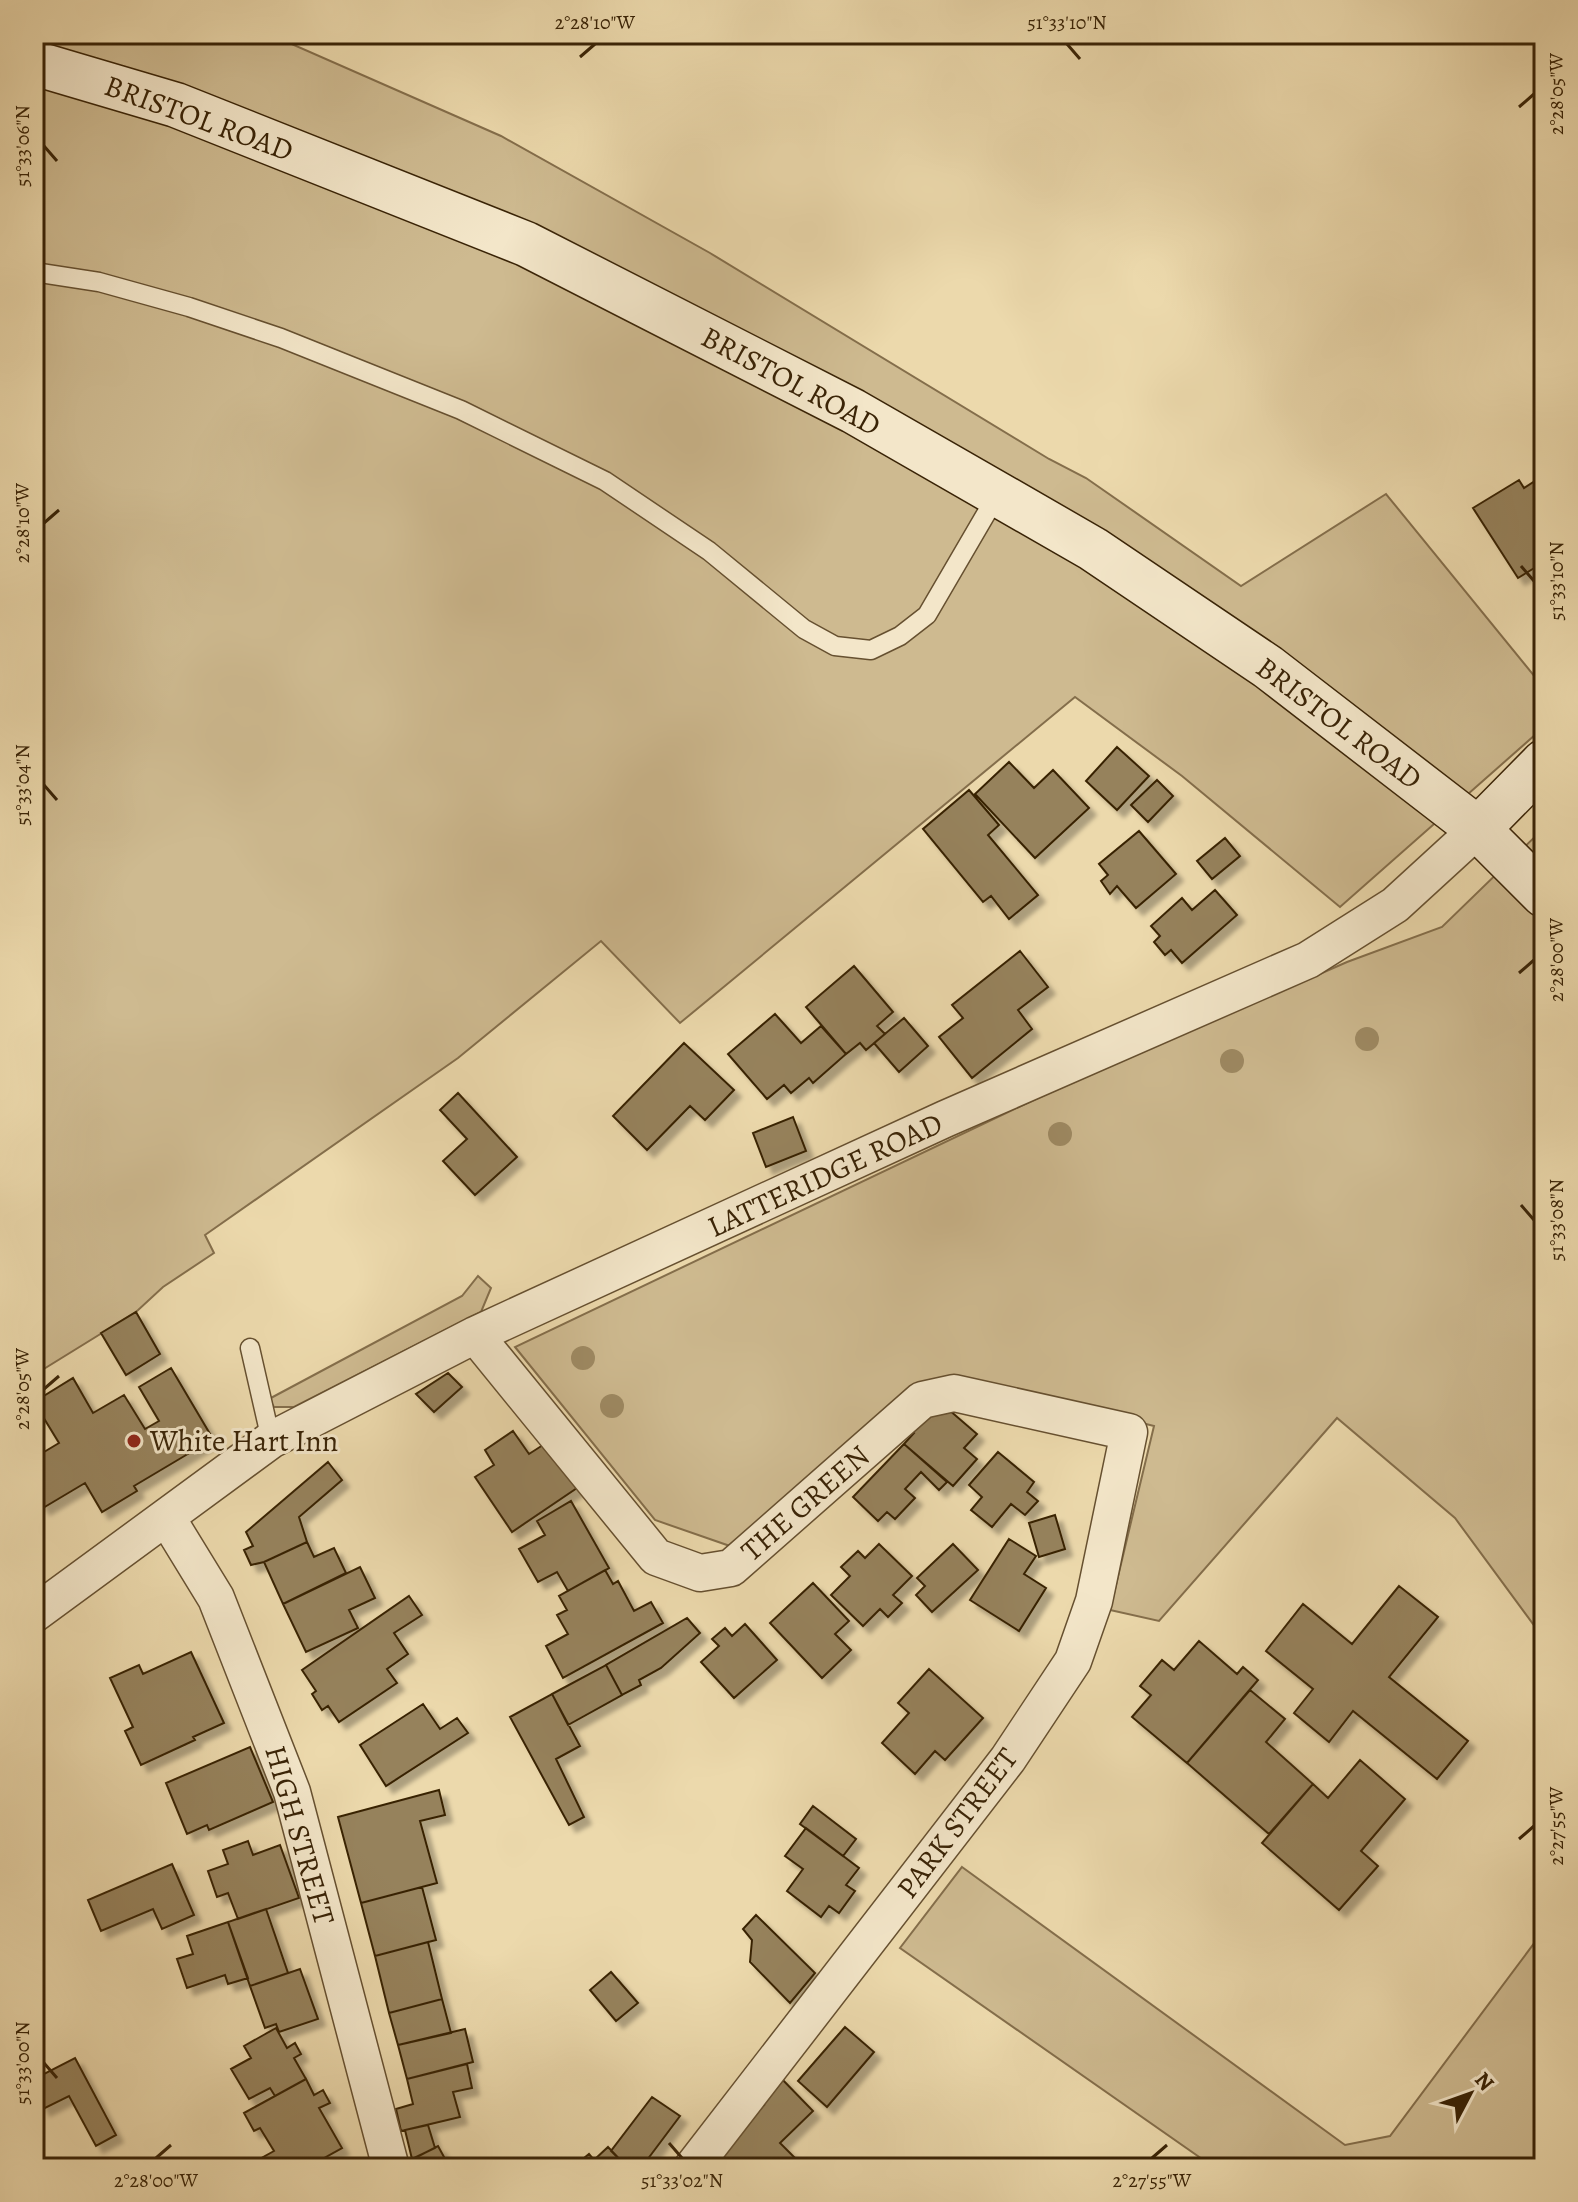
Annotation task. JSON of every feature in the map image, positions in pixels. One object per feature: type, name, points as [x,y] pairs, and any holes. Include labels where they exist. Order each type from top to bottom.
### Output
[{"type":"main road","name":"BRISTOL ROAD","points":[[34,63],[176,105],[526,244],[853,411],[1093,549],[1268,667],[1478,829],[1544,895]]},
{"type":"main road","points":[[1478,829],[1544,762]]},
{"type":"street","name":"LATTERIDGE ROAD","points":[[34,1614],[271,1440],[475,1335],[945,1119],[1308,960],[1395,905],[1478,829]]},
{"type":"street","name":"THE GREEN","points":[[475,1335],[656,1557],[700,1573],[731,1568],[922,1400],[954,1393],[1129,1432]]},
{"type":"street","name":"PARK STREET","points":[[692,2168],[1008,1759],[1073,1661],[1094,1601],[1129,1432]]},
{"type":"street","name":"HIGH STREET","points":[[167,1518],[216,1598],[292,1792],[384,2165]]},
{"type":"lane","points":[[34,272],[99,282],[189,307],[281,338],[461,410],[605,481],[709,551],[804,629],[835,646],[871,650],[900,636],[927,615],[997,495]]},
{"type":"lane","points":[[250,1348],[271,1440]]},
{"type":"shaded area","points":[[34,34],[269,34],[501,136],[710,253],[1049,459],[1086,478],[1241,586],[1386,494],[1544,688],[1544,727],[1340,907],[1182,776],[1075,697],[680,1023],[601,941],[458,1058],[205,1235],[214,1253],[163,1287],[136,1312],[34,1375]]},
{"type":"shaded area","points":[[1544,828],[1544,1639],[1455,1518],[1337,1418],[1159,1621],[1110,1610],[1154,1426],[952,1375],[912,1386],[730,1546],[655,1520],[515,1347],[1040,1097],[1347,962],[1442,927]]},
{"type":"shaded area","points":[[478,1276],[491,1288],[481,1312],[294,1407],[274,1407],[269,1399],[462,1296]]},
{"type":"shaded area","points":[[962,1867],[1345,2145],[1390,2136],[1544,1930],[1544,2168],[1215,2168],[900,1948]]},
{"type":"building","points":[[1544,475],[1544,562],[1518,578],[1473,508],[1519,480],[1524,488]]},
{"type":"building","points":[[1117,747],[1149,776],[1117,810],[1086,781]]},
{"type":"building","points":[[1009,762],[1034,788],[1053,770],[1089,808],[1035,858],[975,794]]},
{"type":"building","points":[[1157,780],[1173,796],[1148,822],[1131,805]]},
{"type":"building","points":[[969,790],[999,825],[988,835],[1038,895],[1009,919],[991,896],[983,902],[923,829]]},
{"type":"building","points":[[1139,831],[1176,874],[1136,908],[1117,886],[1110,894],[1101,881],[1108,875],[1099,864]]},
{"type":"building","points":[[1225,838],[1240,856],[1212,879],[1197,861]]},
{"type":"building","points":[[1215,890],[1237,915],[1182,963],[1171,950],[1165,955],[1154,942],[1160,936],[1151,926],[1182,898],[1192,910]]},
{"type":"building","points":[[1020,951],[1048,987],[1018,1010],[1032,1029],[972,1078],[939,1037],[963,1018],[952,1005]]},
{"type":"building","points":[[854,966],[893,1012],[877,1026],[885,1034],[866,1050],[860,1043],[846,1054],[806,1007]]},
{"type":"building","points":[[775,1014],[801,1043],[821,1026],[846,1054],[813,1083],[809,1078],[791,1093],[784,1085],[767,1099],[728,1054]]},
{"type":"building","points":[[904,1018],[928,1046],[899,1072],[874,1043]]},
{"type":"building","points":[[684,1043],[734,1090],[705,1120],[690,1106],[647,1150],[613,1116]]},
{"type":"building","points":[[458,1093],[517,1157],[475,1195],[443,1161],[467,1139],[440,1110]]},
{"type":"building","points":[[793,1117],[806,1151],[766,1167],[753,1133]]},
{"type":"building","points":[[136,1312],[160,1354],[126,1375],[101,1333]]},
{"type":"building","name":"White Hart Inn","points":[[171,1368],[213,1439],[134,1486],[137,1491],[102,1512],[85,1483],[43,1508],[34,1494],[34,1458],[59,1443],[34,1402],[73,1378],[93,1413],[124,1395],[145,1429],[159,1421],[139,1387]]},
{"type":"building","points":[[448,1373],[462,1387],[434,1412],[416,1394]]},
{"type":"building","points":[[941,1403],[977,1434],[964,1448],[977,1459],[953,1486],[904,1444],[914,1433],[908,1427]]},
{"type":"building","points":[[513,1431],[529,1454],[546,1443],[577,1488],[512,1532],[475,1477],[494,1465],[485,1450]]},
{"type":"building","points":[[904,1444],[947,1482],[939,1490],[921,1472],[905,1489],[915,1498],[895,1519],[887,1512],[878,1521],[853,1497]]},
{"type":"building","points":[[998,1452],[1034,1482],[1027,1492],[1038,1501],[1025,1515],[1011,1504],[992,1527],[971,1510],[982,1497],[969,1485]]},
{"type":"building","points":[[328,1462],[342,1480],[299,1517],[307,1542],[251,1565],[244,1550],[253,1546],[246,1532]]},
{"type":"building","points":[[571,1501],[609,1568],[568,1591],[557,1572],[538,1582],[519,1549],[545,1535],[537,1521]]},
{"type":"building","points":[[1055,1515],[1065,1549],[1039,1557],[1029,1523]]},
{"type":"building","points":[[1009,1539],[1036,1556],[1024,1574],[1046,1588],[1019,1631],[970,1600]]},
{"type":"building","points":[[307,1542],[314,1557],[334,1548],[346,1573],[283,1604],[264,1562]]},
{"type":"building","points":[[879,1544],[912,1576],[893,1595],[902,1603],[888,1617],[880,1609],[863,1626],[831,1595],[850,1576],[841,1567],[858,1551],[865,1558]]},
{"type":"building","points":[[953,1544],[978,1570],[932,1612],[916,1595],[925,1586],[917,1578]]},
{"type":"building","points":[[360,1567],[375,1598],[349,1610],[358,1628],[306,1652],[283,1604]]},
{"type":"building","points":[[605,1570],[613,1584],[618,1581],[634,1611],[651,1602],[663,1623],[563,1678],[546,1646],[568,1634],[557,1615],[567,1610],[559,1596]]},
{"type":"building","points":[[813,1583],[849,1621],[835,1634],[851,1650],[822,1678],[770,1623]]},
{"type":"building","points":[[1399,1586],[1438,1617],[1389,1677],[1468,1741],[1437,1779],[1353,1711],[1329,1742],[1294,1713],[1313,1689],[1266,1651],[1303,1604],[1352,1644]]},
{"type":"building","points":[[409,1596],[422,1615],[394,1633],[408,1654],[387,1669],[397,1683],[339,1722],[328,1706],[322,1710],[312,1694],[316,1691],[302,1670]]},
{"type":"building","points":[[687,1618],[700,1633],[661,1668],[639,1680],[641,1685],[622,1695],[606,1665]]},
{"type":"building","points":[[745,1624],[777,1660],[734,1698],[701,1662],[719,1646],[712,1639],[725,1628],[732,1636]]},
{"type":"building","points":[[1199,1641],[1237,1674],[1243,1667],[1258,1680],[1187,1763],[1132,1717],[1151,1695],[1140,1686],[1162,1660],[1174,1670]]},
{"type":"building","points":[[191,1652],[224,1723],[141,1765],[125,1731],[133,1727],[110,1678],[139,1665],[143,1674]]},
{"type":"building","points":[[606,1665],[622,1695],[568,1725],[552,1694]]},
{"type":"building","points":[[929,1669],[983,1718],[945,1760],[935,1751],[915,1774],[882,1743],[909,1713],[898,1703]]},
{"type":"building","points":[[1250,1690],[1285,1719],[1266,1742],[1313,1784],[1269,1834],[1187,1763]]},
{"type":"building","points":[[552,1694],[580,1746],[556,1759],[584,1817],[569,1825],[510,1717]]},
{"type":"building","points":[[423,1704],[440,1729],[457,1718],[468,1733],[386,1786],[360,1745]]},
{"type":"building","points":[[250,1747],[273,1802],[209,1830],[207,1825],[187,1834],[166,1783]]},
{"type":"building","points":[[1360,1760],[1405,1799],[1361,1851],[1378,1866],[1339,1910],[1262,1843],[1313,1784],[1328,1798]]},
{"type":"building","points":[[439,1790],[445,1815],[420,1821],[437,1883],[361,1903],[338,1817]]},
{"type":"building","points":[[813,1806],[856,1839],[843,1856],[800,1824]]},
{"type":"building","points":[[806,1828],[859,1868],[846,1885],[855,1891],[839,1913],[829,1906],[821,1917],[787,1891],[803,1869],[785,1856]]},
{"type":"building","points":[[248,1841],[253,1855],[280,1845],[299,1898],[238,1919],[228,1893],[217,1897],[208,1871],[228,1864],[223,1850]]},
{"type":"building","points":[[172,1864],[194,1915],[162,1929],[153,1909],[101,1931],[88,1900]]},
{"type":"building","points":[[422,1887],[436,1940],[375,1956],[361,1903]]},
{"type":"building","points":[[266,1909],[288,1973],[250,1986],[228,1922]]},
{"type":"building","points":[[756,1915],[815,1973],[790,2003],[750,1962],[752,1940],[743,1929]]},
{"type":"building","points":[[228,1922],[248,1978],[228,1984],[225,1975],[187,1988],[177,1959],[193,1954],[187,1936]]},
{"type":"building","points":[[428,1942],[442,1999],[389,2013],[375,1956]]},
{"type":"building","points":[[300,1969],[318,2019],[279,2032],[276,2024],[265,2028],[250,1986]]},
{"type":"building","points":[[611,1972],[638,2003],[616,2021],[590,1990]]},
{"type":"building","points":[[442,1999],[451,2033],[398,2045],[389,2013]]},
{"type":"building","points":[[845,2027],[874,2052],[827,2107],[798,2081]]},
{"type":"building","points":[[276,2028],[287,2048],[295,2043],[301,2054],[294,2058],[306,2079],[275,2096],[270,2088],[249,2099],[231,2069],[251,2058],[244,2046]]},
{"type":"building","points":[[465,2029],[473,2062],[407,2079],[398,2045]]},
{"type":"building","points":[[75,2058],[116,2135],[96,2146],[69,2096],[43,2109],[34,2091],[34,2079]]},
{"type":"building","points":[[467,2064],[472,2088],[453,2092],[460,2117],[401,2131],[396,2109],[413,2104],[407,2079]]},
{"type":"building","points":[[778,2075],[813,2111],[780,2143],[805,2168],[701,2168],[764,2105],[756,2097]]},
{"type":"building","points":[[306,2079],[314,2095],[323,2090],[330,2103],[319,2108],[342,2148],[306,2168],[262,2168],[258,2160],[274,2151],[260,2128],[254,2131],[244,2113]]},
{"type":"building","points":[[652,2097],[680,2116],[641,2168],[628,2168],[611,2151]]},
{"type":"building","points":[[428,2125],[435,2148],[412,2159],[405,2130]]},
{"type":"building","points":[[438,2146],[450,2168],[413,2168],[409,2161]]},
{"type":"building","points":[[608,2147],[628,2168],[572,2168],[589,2154],[594,2160]]},
{"type":"place","name":"White Hart Inn","points":[[134,1441]]}]
